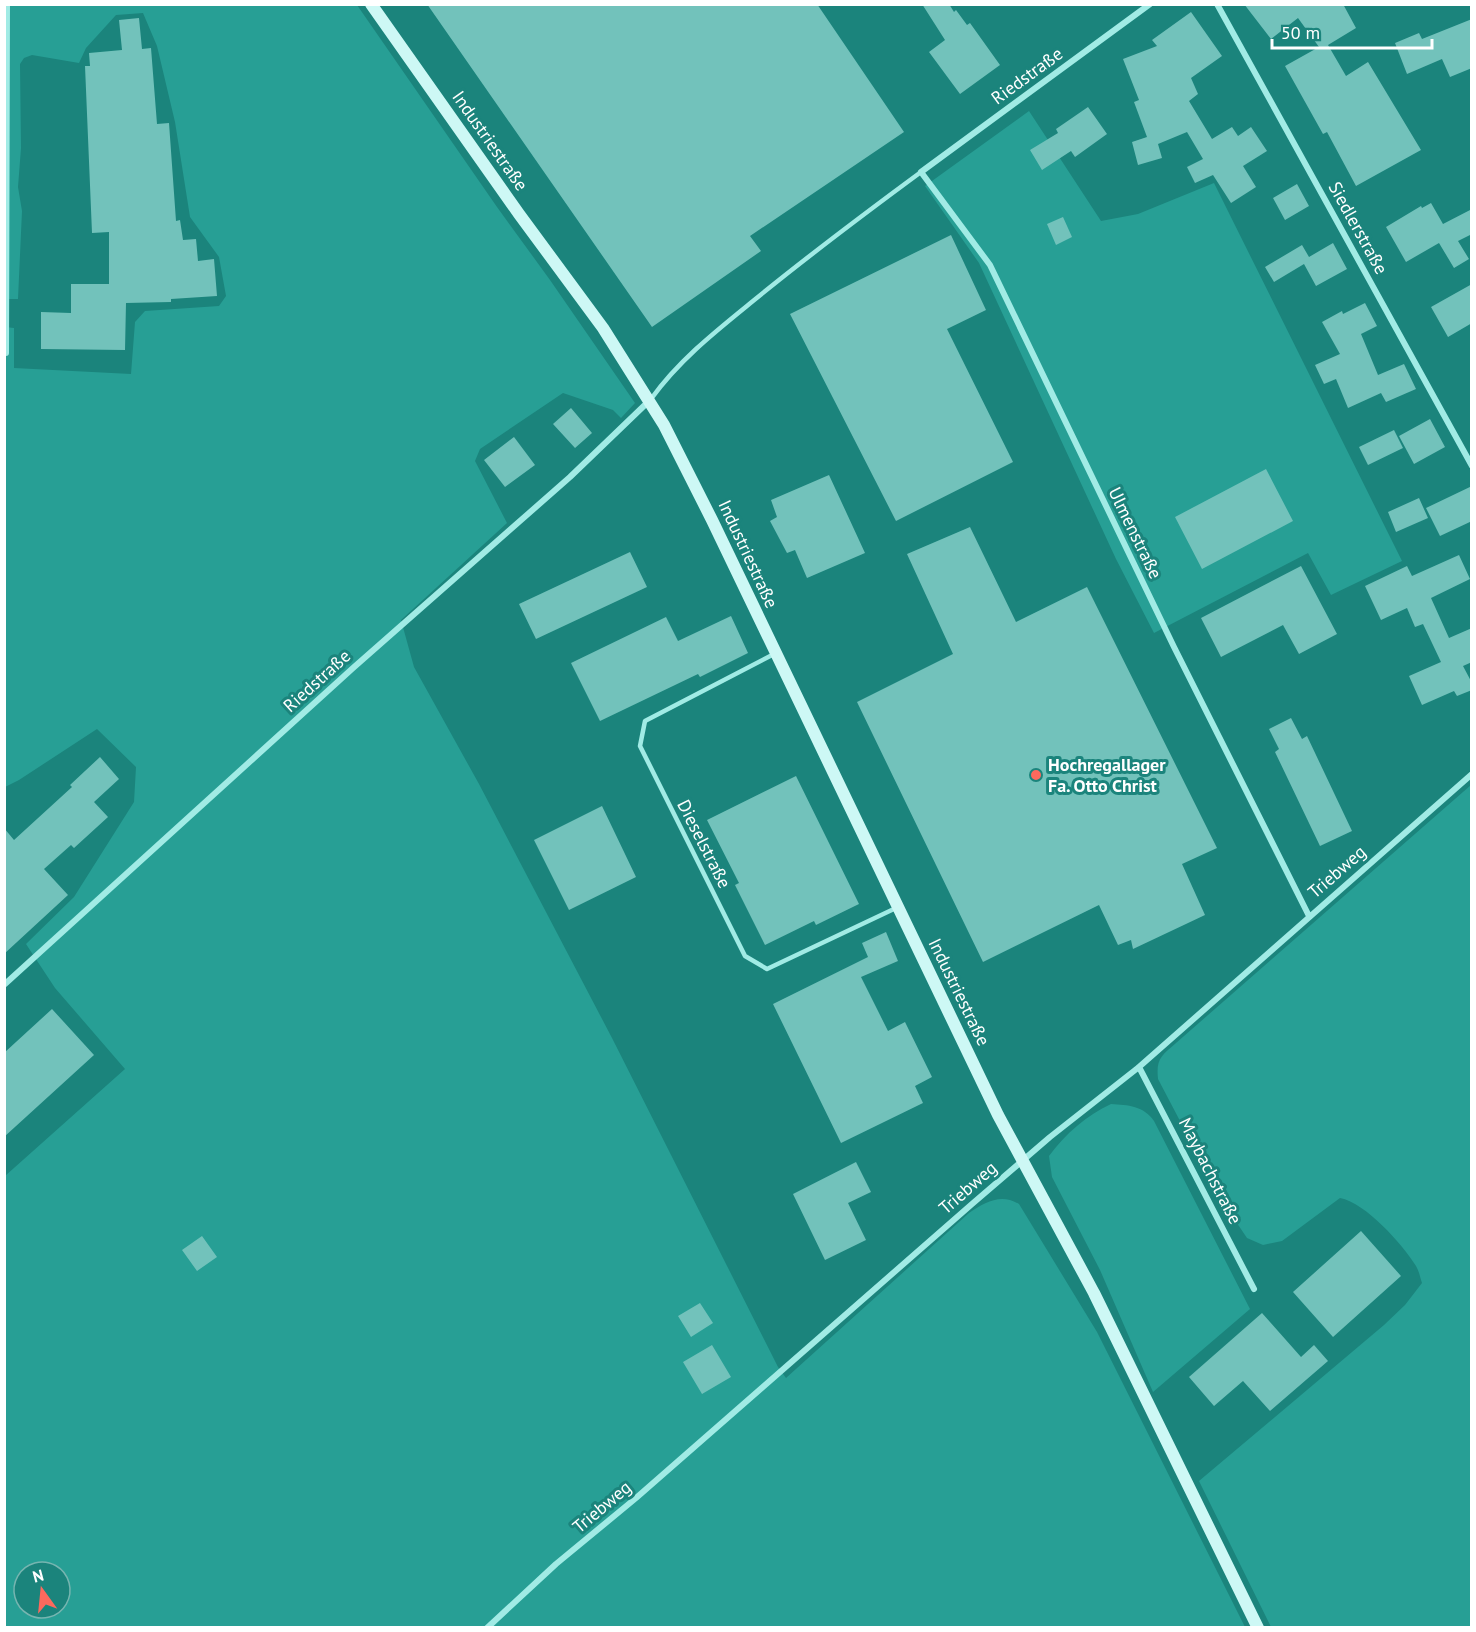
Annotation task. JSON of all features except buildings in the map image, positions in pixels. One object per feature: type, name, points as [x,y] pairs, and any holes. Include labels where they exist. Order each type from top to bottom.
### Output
[{"type":"street","points":[[6,353],[7,4]]},
{"type":"street","name":"Industriestraße","points":[[371,4],[596,319],[650,401],[684,464],[1022,1161],[1094,1293],[1258,1628]]},
{"type":"street","name":"Riedstraße","points":[[921,172],[1150,4]]},
{"type":"street","name":"Siedlerstraße","points":[[1217,4],[1472,466]]},
{"type":"street","name":"Ulmenstraße","points":[[921,172],[990,265],[1174,647],[1309,916]]},
{"type":"street","name":"Riedstraße","points":[[5,984],[336,684],[570,477],[650,401]]},
{"type":"street","name":"Triebweg","points":[[487,1628],[556,1564],[636,1498],[1022,1161],[1139,1067],[1472,774]]},
{"type":"street","name":"Maybachstraße","points":[[1139,1067],[1254,1289]]},
{"type":"lane","points":[[650,401],[681,362],[837,234],[921,172]]},
{"type":"lane","name":"Dieselstraße","points":[[776,653],[645,721],[640,747],[745,956],[767,969],[898,907]]},
{"type":"green space","points":[[4,5],[357,5],[635,403],[621,418],[613,410],[563,393],[480,449],[475,461],[507,523],[401,620],[414,667],[479,784],[612,1038],[778,1367],[786,1378],[969,1213],[993,1200],[1006,1199],[1019,1204],[1097,1332],[1245,1627],[5,1627],[5,1176],[125,1069],[55,988],[26,944],[74,897],[134,802],[136,767],[97,729],[5,787],[5,327],[14,328],[14,368],[131,374],[135,322],[145,311],[219,306],[226,296],[219,257],[190,217],[175,122],[157,46],[143,13],[116,15],[86,48],[79,63],[32,55],[24,58],[20,64],[21,148],[18,187],[22,211],[18,299],[5,299]]},
{"type":"green space","points":[[1029,111],[1101,221],[1138,214],[1214,183],[1402,561],[1331,595],[1308,553],[1154,633],[1116,559],[979,263],[925,186]]},
{"type":"green space","points":[[1471,785],[1471,1627],[1271,1627],[1199,1481],[1384,1325],[1405,1305],[1422,1283],[1416,1266],[1393,1236],[1361,1208],[1340,1198],[1282,1241],[1263,1245],[1247,1238],[1222,1201],[1158,1079],[1159,1062],[1171,1047]]},
{"type":"green space","points":[[1111,1104],[1140,1109],[1154,1121],[1250,1309],[1153,1392],[1100,1270],[1052,1177],[1049,1156],[1055,1148],[1085,1119]]},
{"type":"place","name":"Hochregallager Fa. Otto Christ","points":[[1036,775]]}]
